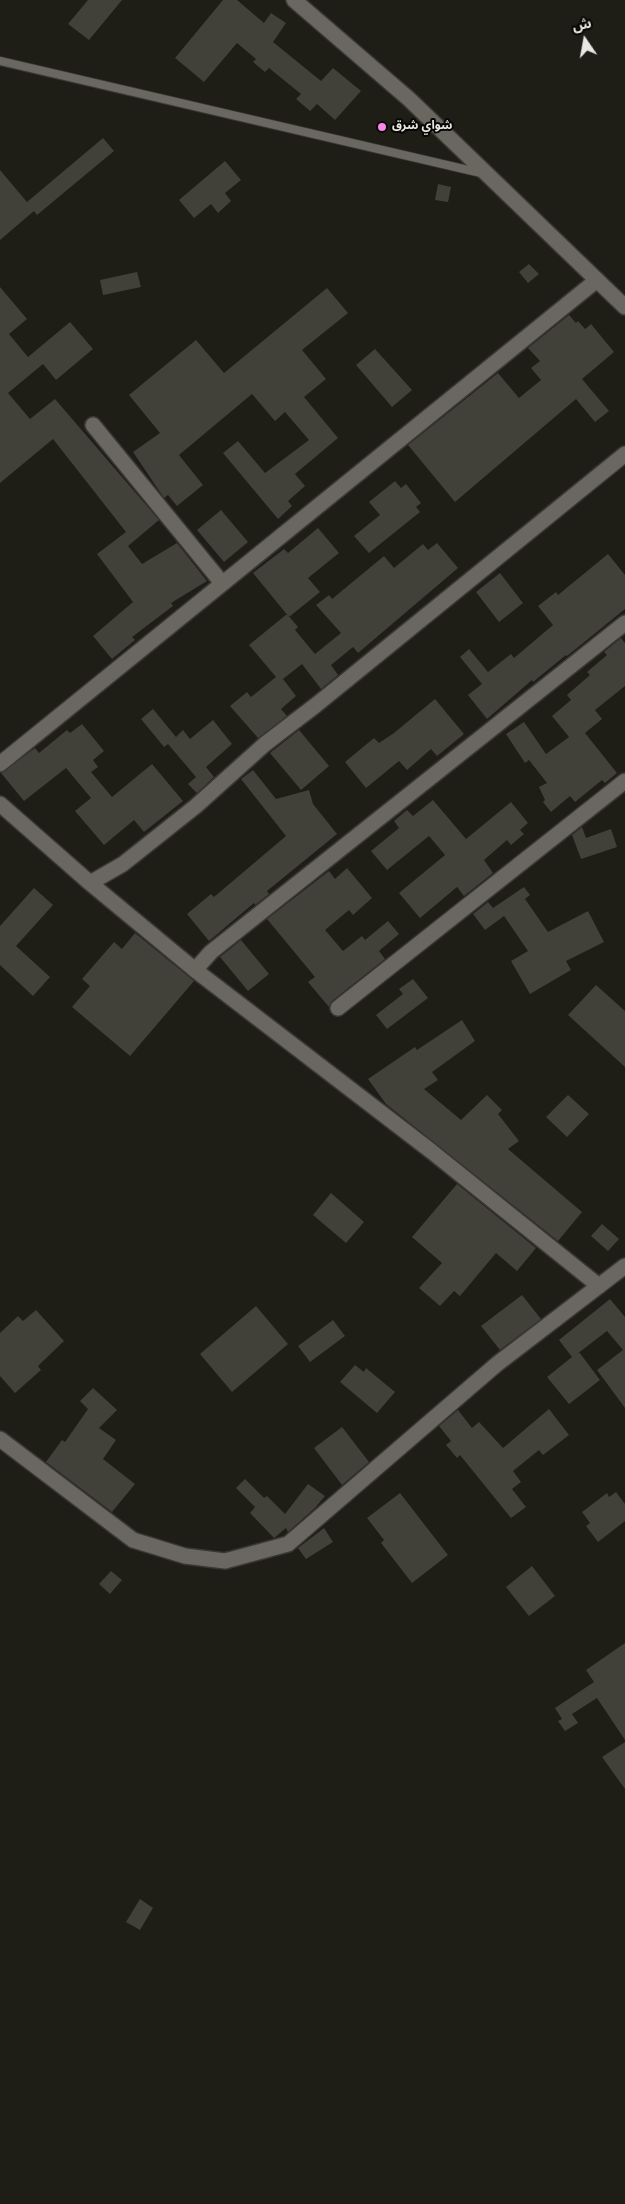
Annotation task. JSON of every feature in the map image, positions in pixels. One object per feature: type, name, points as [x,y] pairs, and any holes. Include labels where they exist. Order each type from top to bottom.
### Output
[{"type":"street","points":[[294,0],[394,86],[625,307]]},
{"type":"street","points":[[0,764],[597,280]]},
{"type":"street","points":[[93,426],[222,583]]},
{"type":"street","points":[[90,883],[123,864],[196,806],[265,744],[316,705],[625,454]]},
{"type":"street","points":[[195,970],[211,952],[625,623]]},
{"type":"street","points":[[338,1008],[625,781]]},
{"type":"street","points":[[0,804],[90,883],[195,970],[431,1151],[599,1286]]},
{"type":"street","points":[[0,1439],[133,1540],[185,1556],[225,1561],[288,1544],[497,1364],[625,1266]]},
{"type":"lane","points":[[0,61],[488,175]]},
{"type":"building","points":[[88,0],[122,0],[89,40],[68,24]]},
{"type":"building","points":[[223,0],[237,0],[264,23],[271,13],[286,23],[273,42],[321,81],[333,68],[361,91],[335,120],[317,104],[310,111],[296,99],[301,94],[269,68],[265,72],[253,62],[256,59],[237,43],[204,82],[175,58]]},
{"type":"building","points":[[103,138],[114,151],[37,215],[34,211],[0,240],[0,170],[27,202]]},
{"type":"building","points":[[225,161],[241,180],[225,193],[231,201],[218,213],[211,204],[194,218],[179,200]]},
{"type":"building","points":[[438,184],[451,187],[448,202],[435,200]]},
{"type":"building","points":[[529,264],[539,274],[528,283],[519,272]]},
{"type":"building","points":[[137,272],[141,287],[103,295],[100,280]]},
{"type":"building","points":[[0,287],[27,319],[9,334],[28,357],[70,322],[93,349],[56,380],[43,364],[8,393],[30,419],[55,399],[159,520],[128,546],[142,564],[177,543],[207,581],[171,603],[173,606],[132,637],[135,640],[112,659],[93,636],[133,602],[97,554],[126,532],[53,439],[0,483]]},
{"type":"building","points":[[327,288],[348,313],[302,350],[326,379],[304,397],[338,438],[295,474],[305,486],[288,501],[292,506],[278,519],[223,453],[238,441],[265,473],[309,440],[285,412],[275,421],[252,394],[179,455],[203,485],[177,506],[168,495],[164,498],[133,452],[160,433],[129,395],[196,340],[224,373]]},
{"type":"building","points":[[569,315],[585,329],[591,324],[614,352],[582,379],[609,411],[595,422],[576,399],[455,502],[408,445],[498,373],[519,398],[541,380],[531,368],[540,361],[528,348]]},
{"type":"building","points":[[375,349],[412,390],[392,407],[356,365]]},
{"type":"building","points":[[395,481],[401,488],[406,484],[421,503],[416,507],[420,512],[369,553],[354,536],[380,515],[369,502]]},
{"type":"building","points":[[221,510],[248,542],[224,562],[197,530]]},
{"type":"building","points":[[318,528],[339,553],[308,578],[320,592],[289,617],[253,573],[284,549],[288,553]]},
{"type":"building","points":[[437,543],[458,568],[358,653],[353,647],[331,665],[338,675],[321,689],[302,664],[283,679],[296,696],[281,709],[287,716],[258,738],[230,706],[247,692],[251,697],[276,677],[249,645],[287,614],[298,627],[295,630],[315,654],[341,633],[316,605],[329,595],[332,599],[384,556],[394,568],[423,544],[428,550]]},
{"type":"building","points":[[608,554],[625,575],[625,609],[533,682],[532,680],[487,719],[468,695],[482,684],[460,657],[469,649],[488,672],[511,654],[514,658],[553,625],[538,606],[556,592],[558,595]]},
{"type":"building","points":[[500,573],[523,603],[499,622],[476,592]]},
{"type":"building","points":[[621,638],[625,643],[625,686],[595,710],[602,719],[585,733],[617,773],[605,783],[602,780],[575,802],[570,796],[551,812],[543,802],[545,800],[539,787],[547,783],[529,760],[525,763],[506,734],[524,722],[546,754],[569,737],[552,716],[571,700],[567,695],[590,675],[587,672],[607,655],[604,652]]},
{"type":"building","points":[[435,699],[464,734],[437,756],[431,749],[407,770],[399,761],[366,788],[345,762],[374,738],[379,743],[394,733]]},
{"type":"building","points":[[153,709],[176,737],[183,730],[190,739],[213,720],[232,744],[206,767],[214,777],[197,793],[188,784],[196,777],[168,744],[164,747],[141,719]]},
{"type":"building","points":[[82,724],[104,751],[93,760],[98,767],[91,772],[112,797],[152,764],[183,801],[144,832],[134,820],[104,845],[75,811],[91,798],[66,768],[24,801],[1,773],[35,748],[39,753],[67,730],[70,733]]},
{"type":"building","points":[[299,730],[329,766],[301,790],[270,753]]},
{"type":"building","points":[[253,770],[276,799],[309,790],[313,804],[337,834],[267,891],[269,894],[255,905],[254,903],[209,941],[187,914],[211,894],[214,897],[286,836],[241,779]]},
{"type":"building","points":[[433,800],[466,839],[511,802],[528,823],[520,830],[524,834],[511,845],[507,840],[484,860],[493,873],[464,896],[457,887],[420,918],[399,893],[445,855],[429,836],[387,870],[371,851],[399,828],[394,821],[407,810],[413,816]]},
{"type":"building","points":[[582,827],[586,838],[611,829],[617,847],[581,859],[572,835]]},
{"type":"building","points":[[347,868],[372,898],[353,915],[349,910],[325,930],[343,951],[362,936],[365,940],[388,921],[399,934],[379,951],[385,959],[332,1001],[329,1007],[308,982],[315,977],[267,919],[329,871],[335,879]]},
{"type":"building","points":[[524,887],[530,895],[525,899],[548,932],[588,911],[604,942],[566,961],[571,970],[530,994],[511,961],[528,951],[504,916],[485,930],[473,914],[488,902],[493,908]]},
{"type":"building","points":[[34,888],[53,905],[16,946],[50,977],[33,996],[0,965],[0,926]]},
{"type":"building","points":[[135,933],[194,981],[130,1056],[72,1007],[90,986],[82,979],[114,942],[122,949]]},
{"type":"building","points":[[241,940],[269,974],[248,991],[220,957]]},
{"type":"building","points":[[413,979],[428,998],[387,1029],[376,1015],[403,994],[399,989]]},
{"type":"building","points":[[596,985],[625,1011],[625,1067],[568,1015]]},
{"type":"building","points":[[462,1020],[475,1041],[432,1072],[438,1080],[424,1089],[461,1120],[487,1095],[502,1110],[498,1114],[519,1141],[508,1149],[582,1212],[558,1241],[386,1104],[368,1079],[415,1047],[417,1050]]},
{"type":"building","points":[[568,1095],[589,1114],[567,1137],[546,1117]]},
{"type":"building","points":[[457,1184],[536,1248],[517,1271],[496,1253],[460,1296],[454,1291],[440,1306],[419,1288],[442,1263],[412,1237]]},
{"type":"building","points":[[331,1193],[364,1222],[346,1243],[313,1215]]},
{"type":"building","points":[[602,1224],[619,1239],[608,1251],[591,1236]]},
{"type":"building","points":[[522,1295],[541,1319],[500,1350],[481,1326]]},
{"type":"building","points":[[610,1299],[625,1317],[625,1408],[597,1370],[623,1350],[607,1331],[579,1352],[600,1380],[569,1404],[547,1377],[572,1357],[559,1340]]},
{"type":"building","points":[[256,1306],[288,1344],[232,1392],[200,1354]]},
{"type":"building","points":[[36,1310],[64,1341],[38,1366],[41,1370],[15,1393],[0,1376],[0,1333],[18,1316],[23,1321]]},
{"type":"building","points":[[333,1320],[345,1336],[310,1362],[298,1346]]},
{"type":"building","points":[[355,1365],[364,1372],[366,1368],[395,1392],[377,1413],[340,1382]]},
{"type":"building","points":[[93,1388],[117,1410],[99,1428],[116,1440],[103,1459],[135,1484],[112,1512],[46,1462],[62,1440],[65,1442],[88,1409],[80,1401]]},
{"type":"building","points":[[549,1409],[569,1435],[543,1455],[539,1450],[513,1471],[521,1482],[512,1489],[526,1507],[511,1518],[460,1455],[457,1458],[446,1445],[451,1441],[439,1426],[458,1410],[472,1428],[479,1422],[503,1448]]},
{"type":"building","points":[[342,1427],[369,1462],[342,1485],[314,1448]]},
{"type":"building","points":[[245,1479],[264,1498],[267,1496],[285,1514],[308,1484],[325,1496],[315,1508],[288,1532],[286,1528],[274,1538],[250,1513],[255,1507],[236,1488]]},
{"type":"building","points":[[616,1492],[625,1504],[625,1521],[598,1542],[586,1526],[590,1523],[582,1512],[607,1493],[609,1497]]},
{"type":"building","points":[[400,1493],[448,1555],[412,1583],[381,1543],[384,1540],[367,1518]]},
{"type":"building","points":[[324,1528],[333,1542],[306,1559],[298,1548]]},
{"type":"building","points":[[532,1566],[555,1596],[529,1616],[506,1587]]},
{"type":"building","points":[[111,1571],[122,1580],[110,1594],[99,1584]]},
{"type":"building","points":[[625,1643],[625,1740],[597,1698],[572,1714],[578,1723],[565,1731],[558,1721],[562,1719],[555,1708],[594,1682],[586,1670]]},
{"type":"building","points":[[625,1742],[625,1789],[602,1757]]},
{"type":"building","points":[[140,1899],[153,1908],[140,1930],[126,1922]]},
{"type":"place","name":"شواي شرق","points":[[382,127]]}]
